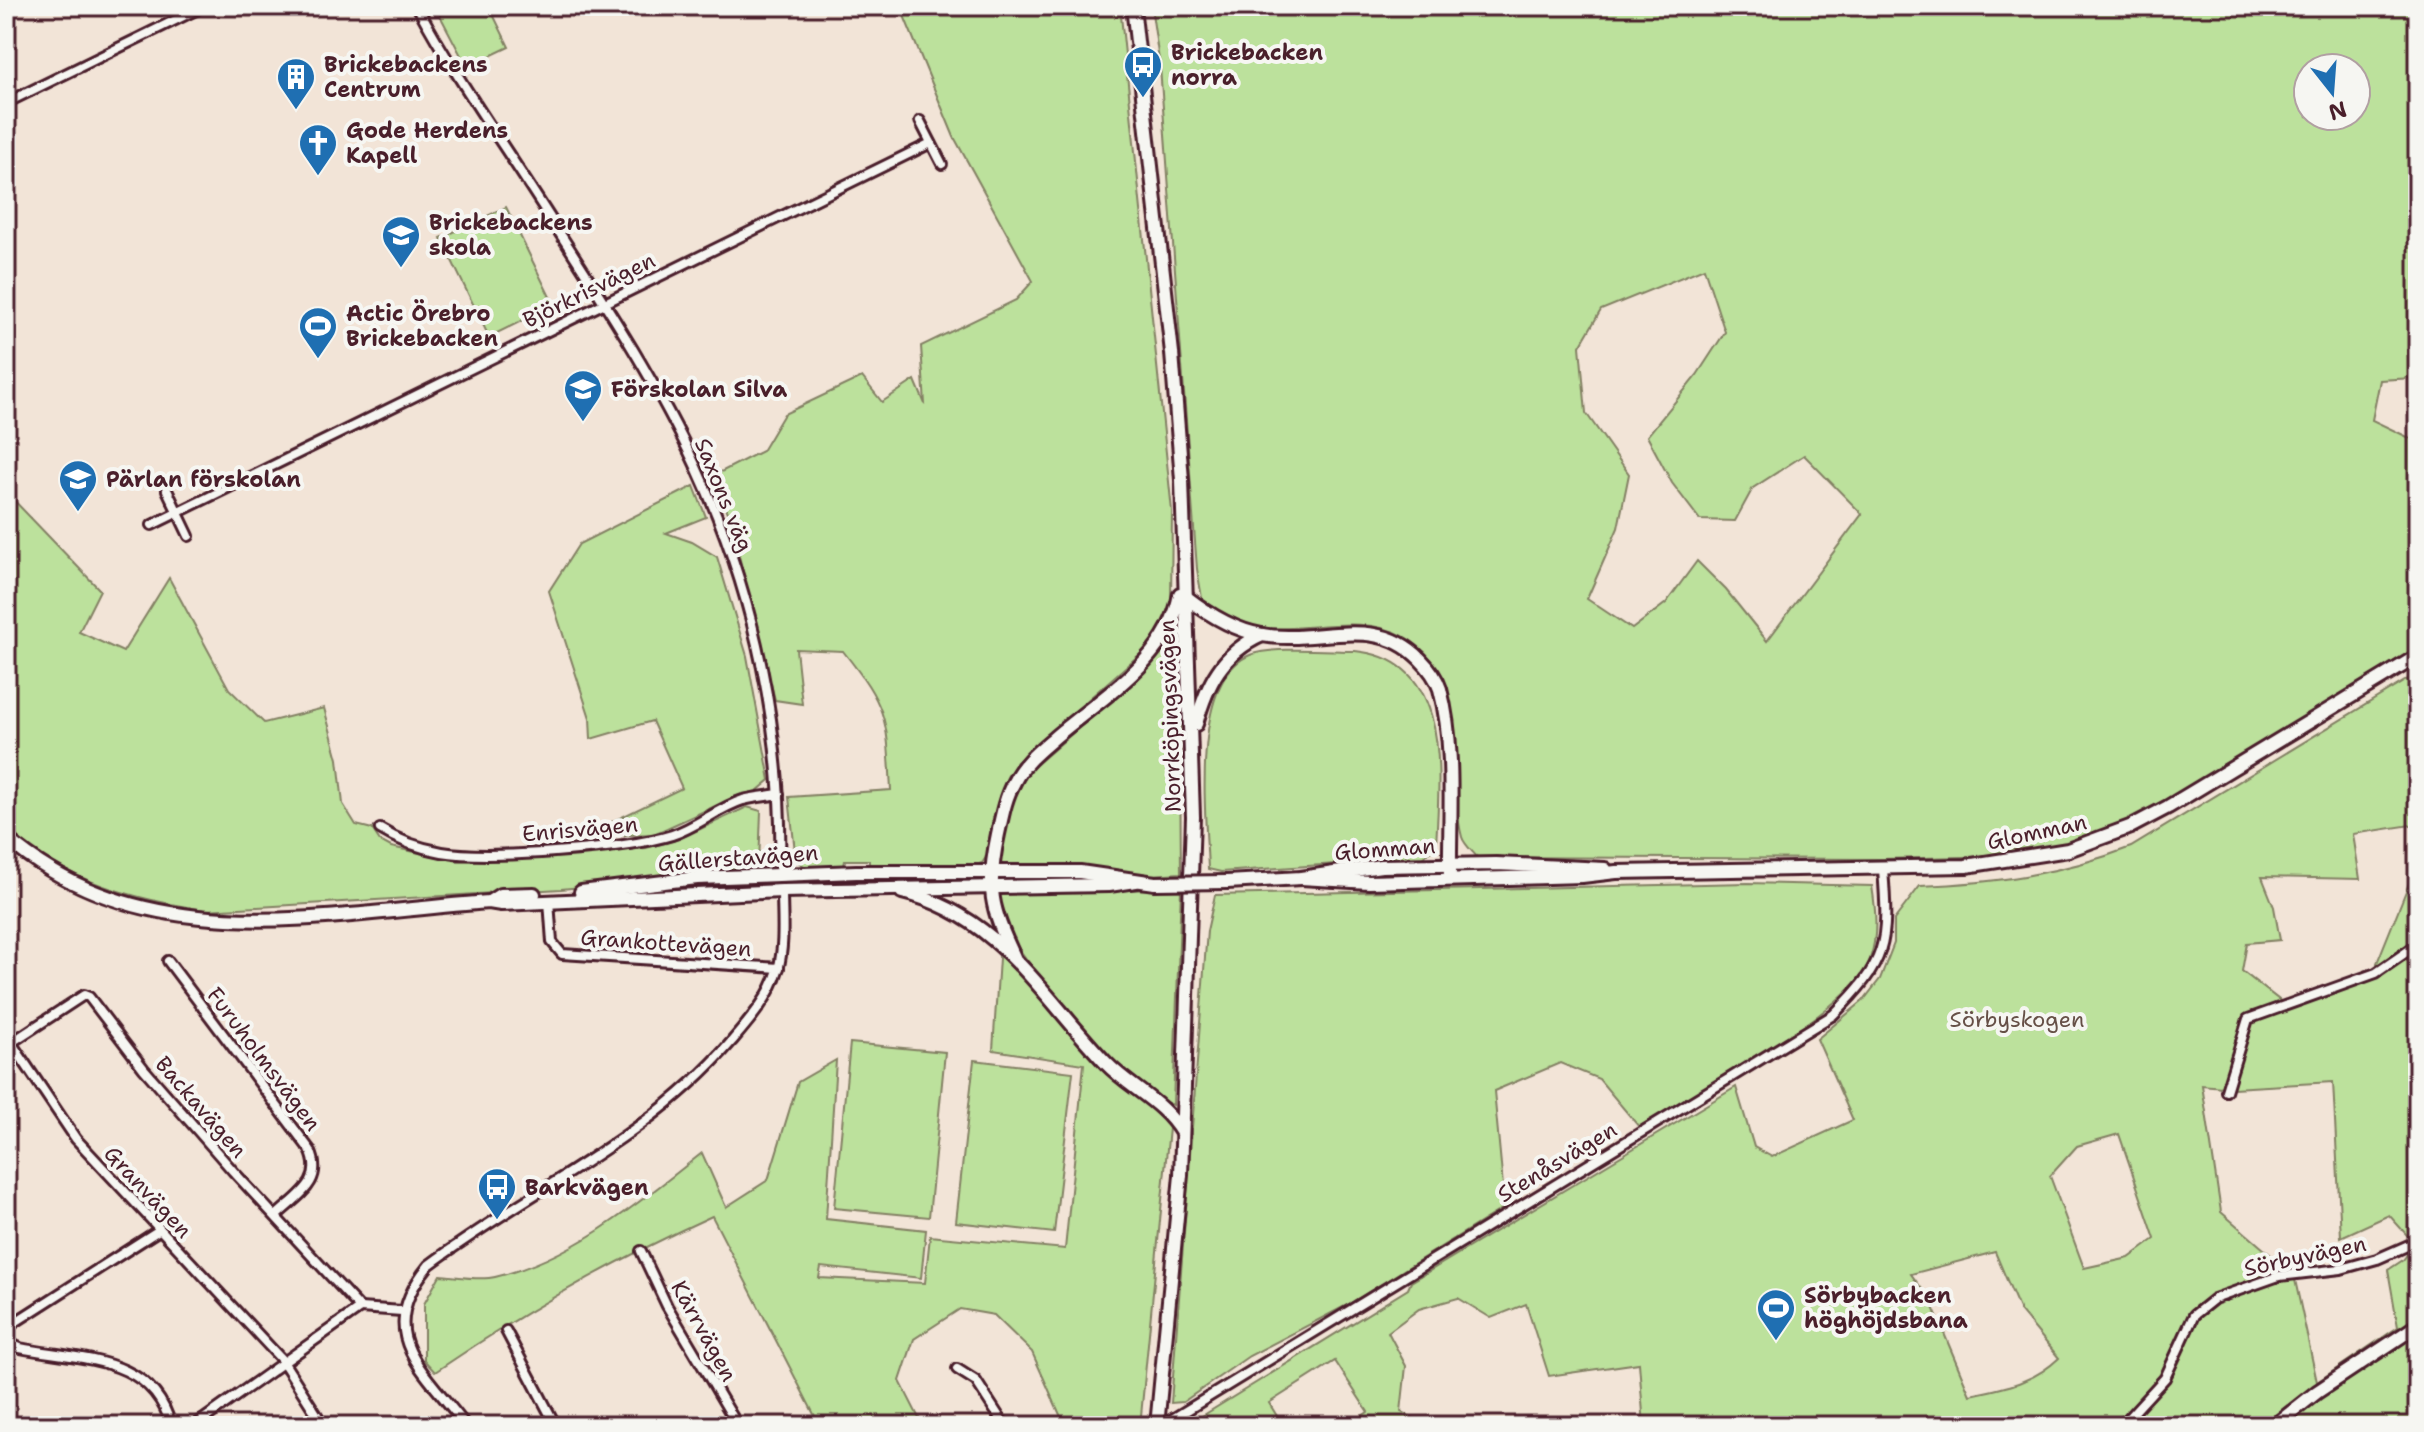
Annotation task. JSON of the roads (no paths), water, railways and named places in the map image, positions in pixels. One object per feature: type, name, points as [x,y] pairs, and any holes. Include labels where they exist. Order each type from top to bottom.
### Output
[{"type":"main road","name":"Norrköpingsvägen","points":[[1133,6],[1172,353],[1182,480],[1192,739],[1192,934],[1177,1235],[1159,1426]]},
{"type":"main road","points":[[1014,957],[993,911],[991,887],[1001,818],[1014,780],[1035,755],[1152,653],[1176,618],[1184,574]]},
{"type":"main road","points":[[1186,597],[1214,618],[1262,635],[1379,634],[1414,652],[1430,669],[1439,685],[1447,733],[1450,879]]},
{"type":"main road","points":[[1192,739],[1205,693],[1215,672],[1232,653],[1262,635]]},
{"type":"main road","name":"Glomman","points":[[1301,878],[1331,882],[1582,876],[1616,872],[1883,869],[2030,859],[2119,832],[2201,789],[2418,656]]},
{"type":"main road","name":"Gällerstavägen","points":[[6,838],[83,887],[163,914],[190,919],[285,920],[489,902],[991,887]]},
{"type":"main road","name":"Glomman","points":[[992,872],[1080,872],[1155,883],[1301,878],[1358,867],[1543,864],[1616,872]]},
{"type":"main road","name":"Gällerstavägen","points":[[489,902],[500,895],[563,893],[697,878],[992,872]]},
{"type":"main road","points":[[780,874],[782,891]]},
{"type":"main road","name":"Glomman","points":[[991,887],[1109,885],[1136,881]]},
{"type":"main road","points":[[886,888],[913,894],[959,913],[983,927],[1014,957],[1105,1062],[1164,1108],[1182,1133]]},
{"type":"main road","points":[[2274,1426],[2317,1392],[2418,1325]]},
{"type":"street","points":[[6,103],[204,6]]},
{"type":"street","name":"Saxons väg","points":[[417,6],[604,303],[674,422],[702,480],[757,645],[770,709],[779,794],[780,874]]},
{"type":"street","points":[[920,121],[942,164]]},
{"type":"street","name":"Björkrisvägen","points":[[152,525],[931,143]]},
{"type":"street","points":[[167,490],[189,536]]},
{"type":"street","name":"Enrisvägen","points":[[380,829],[413,845],[445,852],[495,853],[596,847],[650,841],[676,834],[743,800],[779,794]]},
{"type":"street","name":"Stenåsvägen","points":[[1159,1426],[1833,1015],[1871,977],[1882,950],[1887,920],[1883,869]]},
{"type":"street","points":[[466,1426],[412,1359],[402,1311],[408,1295],[429,1265],[631,1133],[694,1082],[755,1014],[779,968],[782,891]]},
{"type":"street","name":"Grankottevägen","points":[[549,901],[552,942],[562,954],[779,968]]},
{"type":"street","points":[[2226,1091],[2248,1019],[2376,973],[2418,944]]},
{"type":"street","name":"Furuholmsvägen","points":[[168,961],[310,1150],[317,1165],[315,1176],[276,1216]]},
{"type":"street","name":"Backavägen","points":[[8,1041],[68,1002],[84,995],[89,997],[144,1069],[360,1308]]},
{"type":"street","name":"Granvägen","points":[[8,1041],[57,1115],[159,1230],[282,1360],[324,1426]]},
{"type":"street","points":[[6,1328],[159,1230]]},
{"type":"street","name":"Sörbyvägen","points":[[2121,1426],[2160,1384],[2194,1315],[2214,1299],[2247,1284],[2279,1276],[2341,1269],[2377,1259],[2418,1241]]},
{"type":"street","name":"Kärrvägen","points":[[641,1251],[667,1306],[738,1426]]},
{"type":"street","points":[[194,1426],[274,1370],[282,1360],[360,1308],[402,1311]]},
{"type":"street","points":[[506,1331],[556,1426]]},
{"type":"street","points":[[6,1342],[20,1348],[116,1364],[152,1387],[167,1412],[171,1426]]},
{"type":"street","points":[[957,1369],[976,1381],[1005,1426]]},
{"type":"place","name":"Brickebacken norra","points":[[1143,99]]},
{"type":"place","name":"Brickebackens Centrum","points":[[296,111]]},
{"type":"place","name":"Gode Herdens Kapell","points":[[318,177]]},
{"type":"place","name":"Brickebackens skola","points":[[401,269]]},
{"type":"place","name":"Actic Örebro Brickebacken","points":[[318,360]]},
{"type":"place","name":"Förskolan Silva","points":[[583,423]]},
{"type":"place","name":"Pärlan förskolan","points":[[78,513]]},
{"type":"place","name":"Barkvägen","points":[[497,1221]]},
{"type":"place","name":"Sörbybacken höghöjdsbana","points":[[1776,1342]]},
{"type":"park label","name":"Sörbyskogen","points":[[2017,1019]]}]
